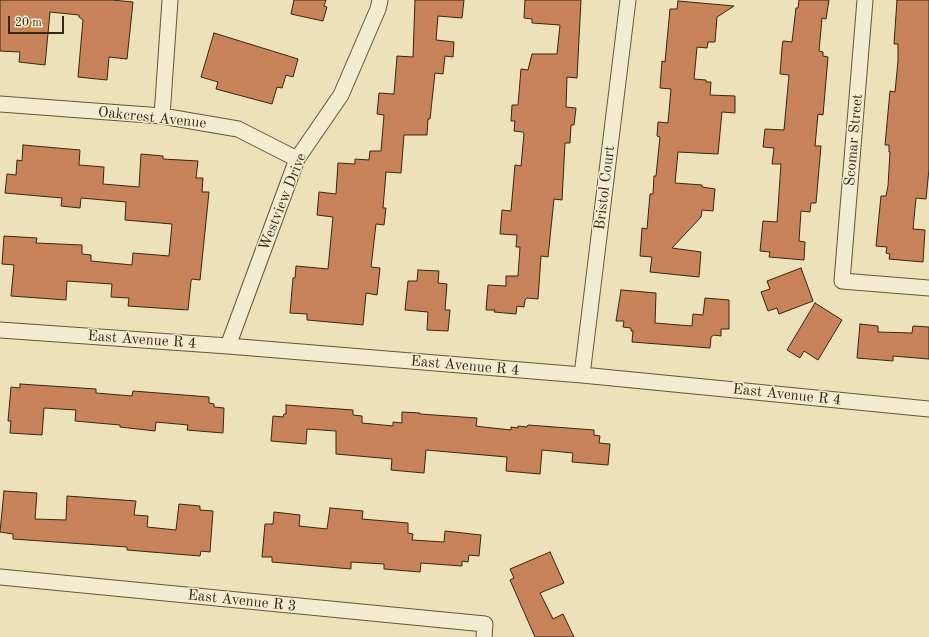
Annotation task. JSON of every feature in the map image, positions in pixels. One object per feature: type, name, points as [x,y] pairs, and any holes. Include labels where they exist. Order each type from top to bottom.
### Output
[{"type":"street","points":[[162,116],[170,0]]},
{"type":"street","name":"Westview Drive","points":[[228,346],[297,159],[341,95],[378,9],[380,0]]},
{"type":"street","name":"Bristol Court","points":[[582,375],[628,0]]},
{"type":"street","name":"Scomar Street","points":[[865,0],[842,281],[929,288]]},
{"type":"street","name":"Oakcrest Avenue","points":[[0,104],[162,116],[238,129],[297,159]]},
{"type":"street","name":"East Avenue R 4","points":[[0,330],[228,346],[582,375],[929,409]]},
{"type":"street","name":"East Avenue R 3","points":[[0,578],[484,631]]},
{"type":"building","points":[[0,0],[112,0],[133,2],[127,59],[109,57],[107,80],[78,77],[83,20],[79,17],[79,15],[50,12],[45,65],[19,62],[20,52],[0,51]]},
{"type":"building","points":[[294,0],[326,0],[324,6],[327,7],[323,21],[291,14]]},
{"type":"building","points":[[415,0],[464,0],[462,18],[438,16],[436,40],[454,42],[453,57],[445,56],[443,74],[435,73],[427,135],[404,135],[401,173],[386,172],[383,208],[386,208],[384,225],[376,224],[371,267],[380,268],[377,295],[366,293],[363,325],[307,320],[307,314],[290,313],[293,278],[295,278],[296,266],[328,269],[333,217],[317,215],[319,192],[336,194],[338,163],[355,164],[355,159],[369,160],[370,151],[381,151],[384,115],[377,114],[379,93],[394,94],[397,56],[413,57]]},
{"type":"building","points":[[525,0],[581,0],[577,78],[567,77],[566,107],[576,108],[574,125],[571,125],[570,143],[565,143],[562,200],[554,199],[548,257],[541,256],[538,299],[527,298],[525,300],[524,307],[517,306],[516,314],[486,310],[488,285],[506,286],[506,276],[518,276],[520,247],[516,247],[517,235],[500,234],[502,210],[511,211],[515,165],[521,166],[524,134],[523,132],[514,131],[515,121],[511,121],[512,105],[518,105],[521,69],[528,70],[532,54],[557,54],[560,25],[532,23],[532,19],[524,18]]},
{"type":"building","points":[[799,0],[829,0],[826,19],[822,18],[819,51],[823,52],[823,56],[828,57],[823,115],[818,114],[815,146],[821,146],[816,203],[811,203],[810,212],[801,211],[799,241],[805,242],[804,260],[769,257],[770,252],[760,251],[763,221],[777,222],[781,164],[772,164],[774,148],[763,147],[765,129],[784,130],[789,75],[780,74],[782,48],[783,41],[792,42],[796,8],[798,8]]},
{"type":"building","points":[[897,0],[929,0],[929,169],[926,199],[916,198],[913,229],[925,230],[923,262],[889,259],[890,254],[886,253],[887,247],[876,246],[881,196],[886,196],[888,186],[890,152],[889,145],[885,145],[890,91],[895,92],[898,61],[898,44],[894,44]]},
{"type":"building","points":[[678,1],[734,6],[717,17],[715,42],[708,42],[707,48],[697,47],[694,79],[711,82],[710,95],[735,96],[735,113],[722,112],[718,154],[678,152],[675,183],[702,185],[702,187],[715,189],[713,211],[702,210],[701,217],[672,248],[701,252],[699,277],[650,272],[652,257],[640,256],[642,228],[647,229],[650,194],[653,194],[654,176],[656,176],[660,137],[657,136],[658,122],[668,123],[671,89],[660,88],[662,61],[665,62],[670,9],[677,9]]},
{"type":"building","points":[[214,33],[298,59],[293,77],[286,75],[282,88],[277,87],[272,104],[216,89],[218,82],[201,77]]},
{"type":"building","points":[[23,145],[80,150],[79,165],[104,167],[103,184],[139,187],[141,154],[163,156],[163,159],[198,161],[196,178],[203,178],[202,192],[209,192],[200,280],[192,279],[191,281],[188,310],[128,306],[129,298],[111,297],[112,284],[67,281],[66,300],[11,296],[14,265],[2,264],[4,236],[37,238],[36,243],[82,245],[82,254],[91,255],[91,261],[132,265],[133,253],[169,256],[172,224],[125,220],[126,202],[81,198],[80,208],[61,206],[62,198],[5,193],[7,174],[16,175],[17,160],[22,161]]},
{"type":"building","points":[[801,268],[813,301],[779,314],[777,308],[768,311],[761,292],[770,289],[767,281]]},
{"type":"building","points":[[418,270],[439,271],[438,283],[447,284],[445,310],[450,310],[448,331],[427,330],[428,312],[405,310],[408,281],[417,281]]},
{"type":"building","points":[[621,290],[656,293],[655,323],[692,326],[693,314],[703,315],[705,298],[729,300],[729,329],[721,329],[721,336],[714,335],[711,337],[710,348],[632,342],[633,331],[631,331],[631,328],[623,327],[624,321],[616,321]]},
{"type":"building","points":[[815,303],[842,320],[818,360],[804,351],[800,358],[787,350]]},
{"type":"building","points":[[860,324],[878,326],[878,332],[912,333],[913,326],[929,327],[929,359],[893,356],[893,361],[857,358]]},
{"type":"building","points":[[20,384],[96,389],[96,393],[132,396],[133,391],[209,397],[209,403],[214,404],[214,407],[224,408],[223,433],[187,430],[188,425],[156,422],[155,431],[120,427],[120,425],[75,421],[76,410],[44,408],[42,435],[10,433],[11,421],[8,421],[11,387],[20,388]]},
{"type":"building","points":[[286,405],[353,410],[353,415],[362,416],[362,423],[393,426],[393,422],[402,423],[402,412],[477,418],[476,426],[511,430],[511,427],[527,427],[528,425],[594,430],[594,435],[600,436],[599,443],[610,444],[608,465],[572,462],[573,453],[542,450],[540,474],[506,471],[507,457],[426,450],[424,473],[391,470],[392,459],[336,454],[336,431],[307,429],[306,444],[271,441],[273,416],[283,417],[284,414],[286,414]]},
{"type":"building","points":[[4,491],[37,493],[35,519],[66,520],[67,496],[136,501],[134,515],[148,516],[147,527],[176,530],[179,504],[200,506],[200,510],[213,511],[210,552],[201,551],[200,556],[127,550],[127,547],[13,539],[13,534],[0,532]]},
{"type":"building","points":[[330,508],[363,511],[362,519],[408,523],[408,533],[413,534],[412,540],[444,542],[445,531],[481,535],[479,556],[469,555],[468,562],[462,561],[462,566],[421,563],[420,572],[384,569],[384,564],[351,562],[351,569],[272,562],[272,557],[262,557],[265,524],[273,524],[274,512],[300,515],[299,526],[327,529]]},
{"type":"building","points":[[550,552],[564,583],[540,593],[553,619],[563,614],[574,637],[535,637],[510,580],[514,578],[510,569]]}]
